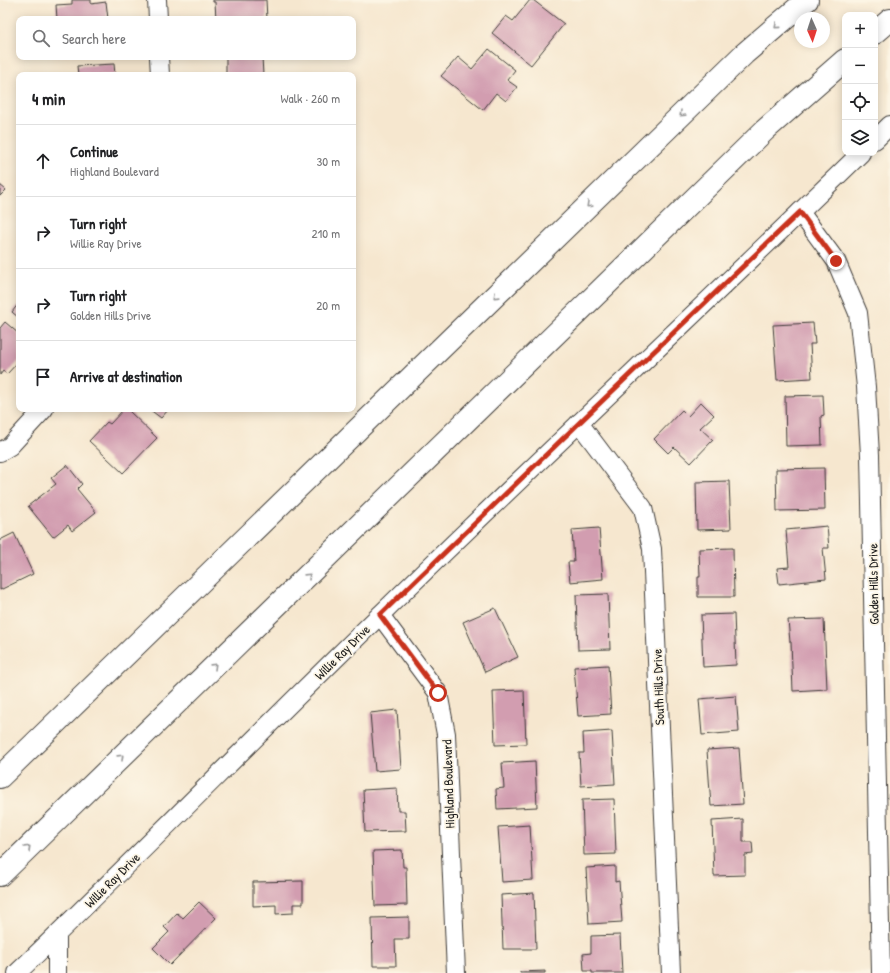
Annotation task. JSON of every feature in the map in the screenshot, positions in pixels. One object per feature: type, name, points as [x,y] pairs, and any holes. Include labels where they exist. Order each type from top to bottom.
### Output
[{"type":"highway","points":[[0,777],[744,54],[806,0]]},
{"type":"highway","points":[[878,30],[890,20]]},
{"type":"highway","points":[[0,875],[765,130],[842,63]]},
{"type":"street","points":[[157,0],[158,16]]},
{"type":"street","points":[[159,60],[160,72]]},
{"type":"street","points":[[878,137],[890,125]]},
{"type":"street","name":"Willie Ray Drive","points":[[17,973],[380,615],[858,156]]},
{"type":"street","name":"Golden Hills Drive","points":[[800,212],[836,261],[858,313],[866,387],[884,821],[881,973]]},
{"type":"street","points":[[0,452],[10,446],[41,412]]},
{"type":"street","name":"South Hills Drive","points":[[579,423],[643,508],[652,549],[671,973]]},
{"type":"street","name":"Highland Boulevard","points":[[380,615],[438,693],[446,734],[456,973]]},
{"type":"street","points":[[56,973],[57,935]]},
{"type":"building","points":[[72,0],[91,0],[91,4],[106,2],[108,16],[57,16],[56,5],[72,4]]},
{"type":"building","points":[[213,0],[266,0],[267,16],[216,16],[215,2],[213,2]]},
{"type":"building","points":[[530,0],[533,0],[564,24],[531,65],[492,33],[506,16],[513,21]]},
{"type":"building","points":[[489,49],[515,70],[507,80],[517,87],[506,101],[496,93],[483,110],[441,76],[458,57],[472,69]]},
{"type":"building","points":[[226,60],[262,60],[263,72],[226,72]]},
{"type":"building","points":[[114,64],[115,72],[78,72],[77,66]]},
{"type":"building","points":[[0,185],[6,190],[0,196]]},
{"type":"building","points":[[16,307],[16,315],[12,312]]},
{"type":"building","points":[[5,322],[16,331],[16,364],[7,374],[3,371],[0,375],[0,328]]},
{"type":"building","points":[[813,323],[815,344],[810,344],[812,378],[777,380],[773,325]]},
{"type":"building","points":[[823,395],[824,415],[821,416],[822,445],[786,446],[785,396]]},
{"type":"building","points":[[701,402],[714,415],[700,428],[713,440],[691,463],[674,447],[668,453],[654,439],[682,410],[688,416]]},
{"type":"building","points":[[121,412],[130,412],[157,438],[123,473],[89,441],[107,422],[110,424]]},
{"type":"building","points":[[153,412],[166,412],[161,418]]},
{"type":"building","points":[[67,465],[82,484],[77,489],[96,512],[72,531],[68,525],[53,537],[28,506],[56,484],[51,478]]},
{"type":"building","points":[[824,468],[825,510],[777,511],[776,469]]},
{"type":"building","points":[[729,481],[731,529],[697,530],[696,482]]},
{"type":"building","points":[[827,526],[829,548],[823,548],[826,579],[779,584],[777,568],[789,567],[786,530]]},
{"type":"building","points":[[599,528],[603,579],[570,582],[568,562],[574,562],[572,530]]},
{"type":"building","points":[[14,533],[33,574],[0,590],[0,540]]},
{"type":"building","points":[[733,548],[734,597],[698,597],[698,577],[700,577],[699,549]]},
{"type":"building","points":[[608,594],[610,649],[578,650],[576,595]]},
{"type":"building","points":[[495,608],[518,657],[485,672],[463,622]]},
{"type":"building","points":[[734,614],[736,665],[703,667],[701,615]]},
{"type":"building","points":[[824,619],[827,689],[793,691],[791,642],[788,620]]},
{"type":"building","points":[[608,665],[611,714],[578,716],[574,667]]},
{"type":"building","points":[[524,690],[526,744],[495,745],[493,691]]},
{"type":"building","points":[[736,696],[739,732],[702,735],[699,699]]},
{"type":"building","points":[[397,710],[401,769],[375,771],[370,713]]},
{"type":"building","points":[[612,731],[615,784],[581,786],[579,753],[584,753],[583,733]]},
{"type":"building","points":[[739,748],[743,804],[711,806],[707,750]]},
{"type":"building","points":[[535,761],[537,807],[497,809],[496,789],[504,788],[502,763]]},
{"type":"building","points":[[397,788],[398,811],[405,811],[406,831],[365,832],[363,790]]},
{"type":"building","points":[[614,799],[616,854],[584,855],[582,800]]},
{"type":"building","points":[[743,819],[743,842],[752,842],[753,854],[745,855],[745,875],[714,876],[712,821]]},
{"type":"building","points":[[530,825],[533,880],[502,882],[498,827]]},
{"type":"building","points":[[402,850],[403,867],[406,867],[407,905],[375,906],[373,851]]},
{"type":"building","points":[[615,866],[615,882],[619,881],[622,922],[589,924],[586,868]]},
{"type":"building","points":[[303,881],[303,904],[293,904],[293,913],[276,914],[276,905],[253,906],[253,882]]},
{"type":"building","points":[[534,893],[536,949],[503,949],[501,895]]},
{"type":"building","points":[[199,902],[216,918],[170,965],[153,948],[169,932],[164,927],[177,913],[183,918]]},
{"type":"building","points":[[409,917],[409,939],[395,939],[396,966],[373,966],[372,918]]},
{"type":"building","points":[[620,935],[622,973],[592,973],[592,971],[584,971],[583,954],[591,953],[591,936]]},
{"type":"building","points":[[545,971],[545,973],[520,973],[520,972]]},
{"type":"route","points":[[438,693],[380,615],[800,212],[836,261]]}]
